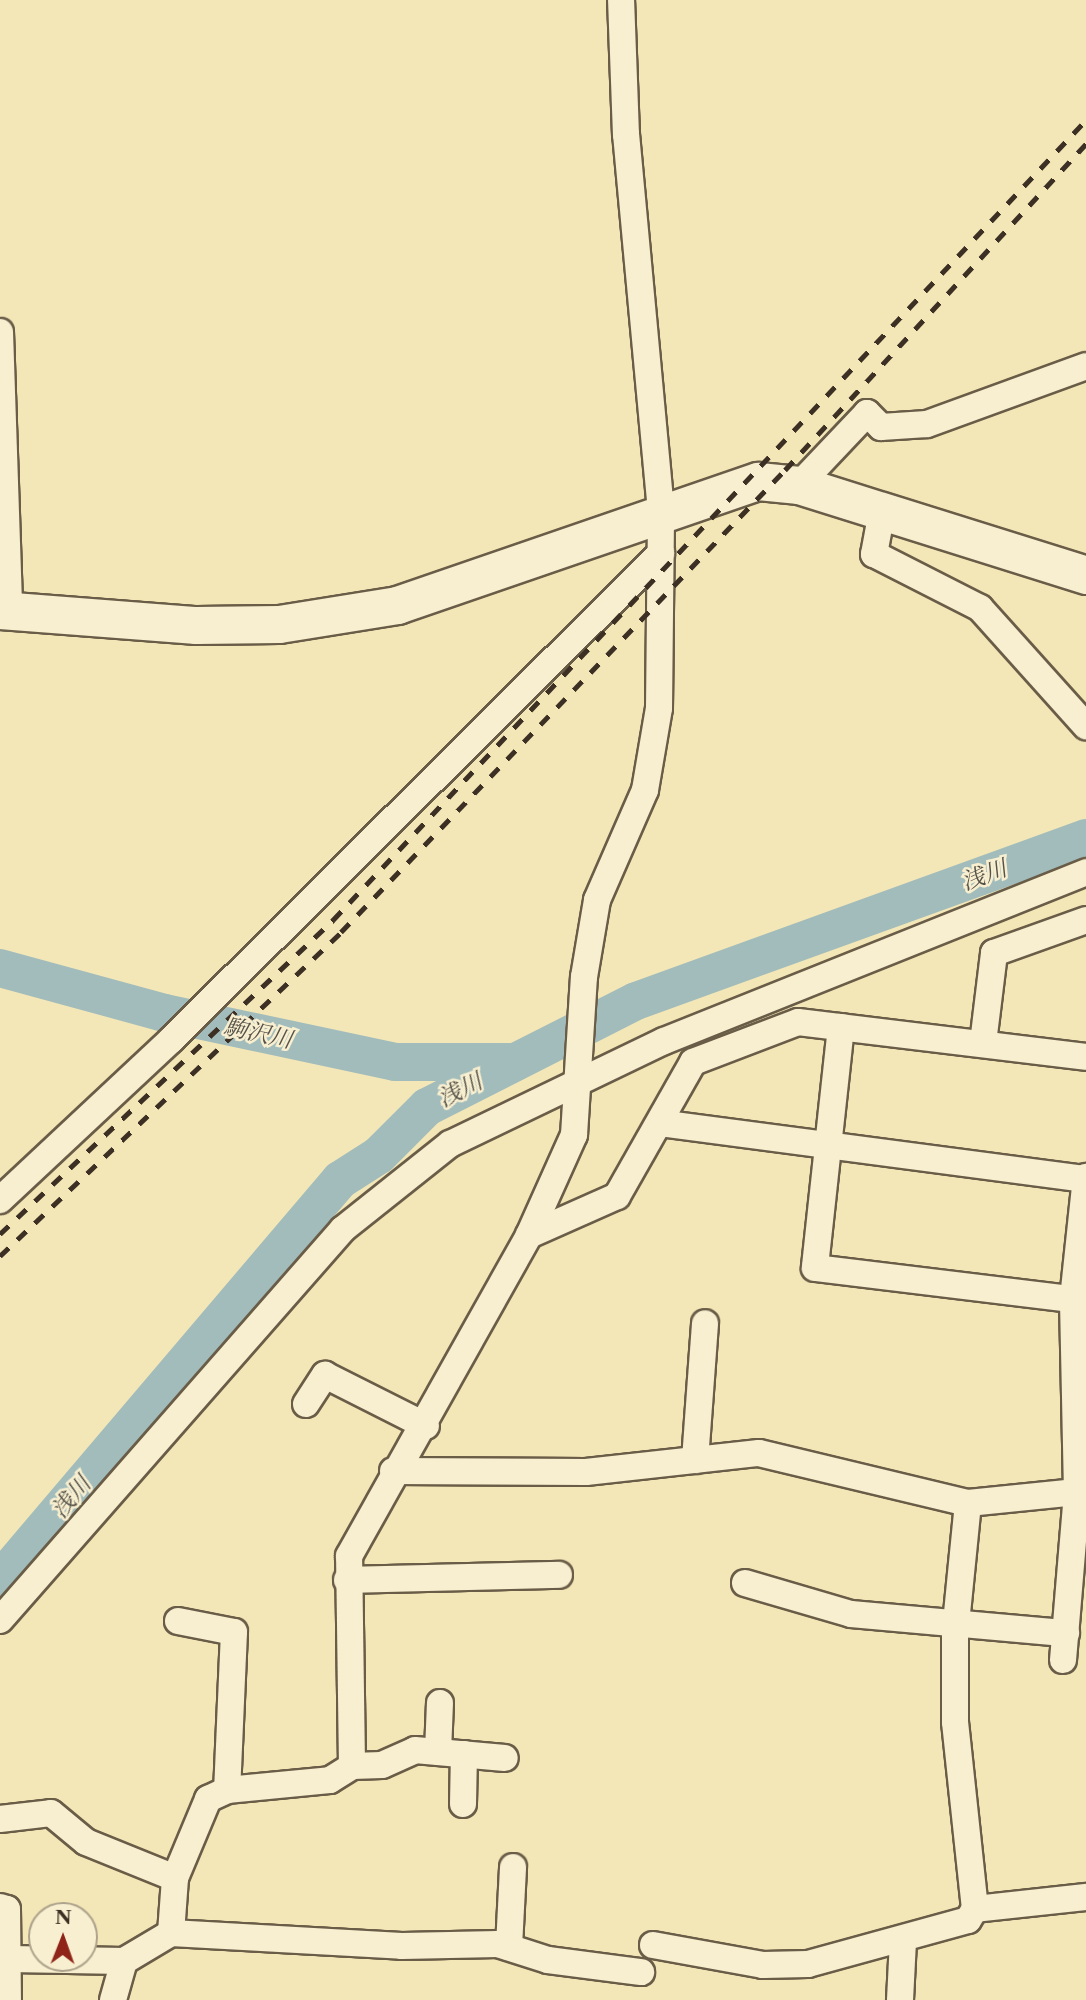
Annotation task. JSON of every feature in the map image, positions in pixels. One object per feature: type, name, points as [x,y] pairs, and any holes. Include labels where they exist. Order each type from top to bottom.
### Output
[{"type":"street","points":[[352,1766],[347,1580],[349,1556],[393,1471],[426,1426],[529,1235],[574,1135],[584,977],[597,900],[645,790],[654,746],[661,510],[635,242],[621,0]]},
{"type":"street","points":[[0,331],[5,610],[196,625],[279,624],[397,605],[661,510],[758,481],[799,485],[1086,575]]},
{"type":"street","points":[[799,485],[867,413],[881,427],[927,424],[1086,366]]},
{"type":"street","points":[[882,511],[874,554],[980,608],[1086,726]]},
{"type":"street","points":[[0,1200],[171,1040],[216,991],[661,553]]},
{"type":"street","points":[[0,1620],[343,1229],[450,1144],[555,1091],[579,1086],[677,1036],[1086,872]]},
{"type":"street","points":[[983,1043],[994,953],[1086,920]]},
{"type":"street","points":[[529,1235],[617,1196],[693,1062],[798,1022],[1086,1057]]},
{"type":"street","points":[[841,1027],[815,1268],[1073,1299]]},
{"type":"street","points":[[660,1123],[1086,1178],[1073,1299],[1082,1492],[1063,1660]]},
{"type":"street","points":[[695,1460],[705,1323]]},
{"type":"street","points":[[306,1404],[325,1375],[426,1426]]},
{"type":"street","points":[[393,1471],[586,1472],[759,1453],[968,1503],[1082,1492]]},
{"type":"street","points":[[653,1945],[763,1965],[808,1964],[968,1920],[975,1909],[955,1722],[956,1625],[968,1503]]},
{"type":"street","points":[[347,1580],[559,1575]]},
{"type":"street","points":[[746,1583],[851,1614],[1066,1633]]},
{"type":"street","points":[[178,1621],[234,1632],[227,1790]]},
{"type":"street","points":[[440,1703],[463,1804]]},
{"type":"street","points":[[171,1933],[175,1878],[208,1799],[227,1790],[330,1780],[352,1766],[382,1765],[415,1750],[505,1758]]},
{"type":"street","points":[[0,1819],[51,1813],[86,1842],[175,1878]]},
{"type":"street","points":[[509,1947],[513,1867]]},
{"type":"street","points":[[975,1909],[1086,1897]]},
{"type":"street","points":[[0,1907],[7,1909],[10,1959],[8,2000]]},
{"type":"street","points":[[10,1959],[124,1961],[171,1933],[509,1947],[641,1972]]},
{"type":"street","points":[[900,2000],[902,1940]]},
{"type":"street","points":[[113,2000],[124,1961]]},
{"type":"waterway","name":"浅川","points":[[0,1580],[340,1180],[379,1155],[427,1107],[636,1001],[1086,838]]},
{"type":"waterway","name":"駒沢川","points":[[0,968],[165,1013],[395,1062],[515,1062]]},
{"type":"railway","points":[[0,1234],[333,920],[1086,120]]},
{"type":"railway","points":[[0,1256],[341,932],[785,470],[1086,144]]}]
